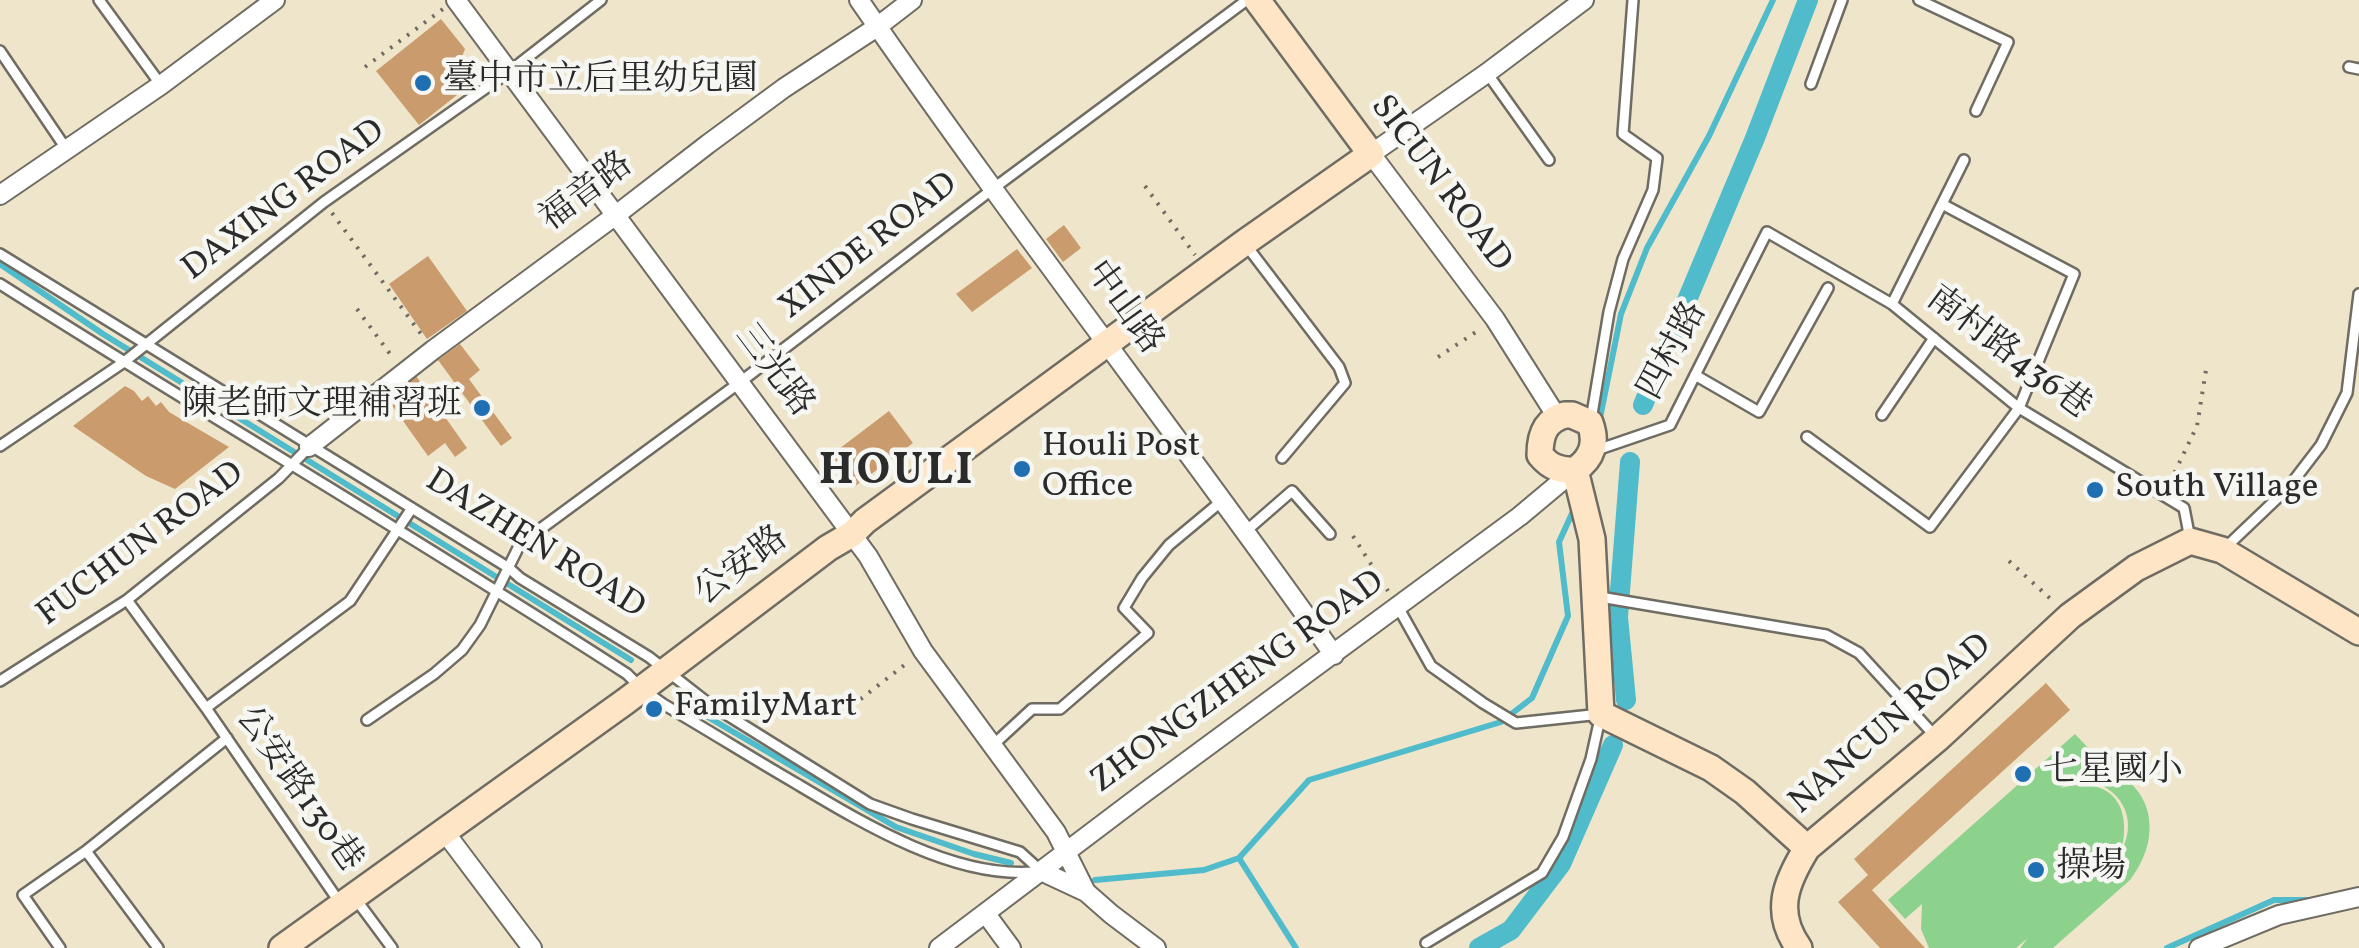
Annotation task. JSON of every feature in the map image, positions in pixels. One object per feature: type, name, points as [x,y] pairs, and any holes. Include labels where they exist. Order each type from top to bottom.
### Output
[{"type":"main road","name":"SICUN ROAD","points":[[1257,0],[1371,154]]},
{"type":"main road","name":"公安路","points":[[282,948],[1371,154]]},
{"type":"main road","points":[[1584,461],[1561,470],[1540,454],[1544,430],[1550,421],[1572,416],[1590,422],[1595,440],[1584,461],[1602,598],[1601,714]]},
{"type":"main road","points":[[2190,541],[2222,550],[2359,632]]},
{"type":"main road","name":"NANCUN ROAD","points":[[1601,714],[1711,768],[1745,792],[1808,848],[1937,738],[2070,616],[2136,568],[2190,541]]},
{"type":"main road","points":[[1799,948],[1790,936],[1785,896],[1792,874],[1808,848]]},
{"type":"street","points":[[0,195],[161,86],[275,0]]},
{"type":"street","name":"三光路","points":[[456,0],[868,556],[923,651],[1067,850],[1086,892]]},
{"type":"street","name":"中山路","points":[[859,0],[1334,655]]},
{"type":"street","name":"福音路","points":[[309,447],[769,99],[912,0]]},
{"type":"street","name":"公安路","points":[[1371,154],[1584,0]]},
{"type":"street","name":"SICUN ROAD","points":[[1371,154],[1495,320],[1557,417]]},
{"type":"street","name":"ZHONGZHENG ROAD","points":[[938,948],[1520,516],[1584,461]]},
{"type":"street","points":[[444,832],[532,948]]},
{"type":"street","name":"DAZHEN ROAD","points":[[1041,871],[1086,892],[1156,948]]},
{"type":"street","points":[[2200,948],[2279,915],[2359,897]]},
{"type":"street","points":[[986,914],[1011,948]]},
{"type":"lane","points":[[99,0],[161,86]]},
{"type":"lane","name":"DAXING ROAD","points":[[0,446],[124,362],[324,202],[510,71],[601,0]]},
{"type":"lane","name":"XINDE ROAD","points":[[367,720],[462,650],[480,625],[520,544],[740,384],[1247,0]]},
{"type":"lane","points":[[1590,422],[1609,312],[1623,259],[1653,190],[1657,158],[1623,134],[1633,0]]},
{"type":"lane","points":[[1811,84],[1842,0]]},
{"type":"lane","points":[[1919,0],[2008,42],[1976,111]]},
{"type":"lane","points":[[0,51],[67,150]]},
{"type":"lane","points":[[1486,74],[1549,160]]},
{"type":"lane","points":[[1892,304],[1964,160]]},
{"type":"lane","points":[[1807,438],[1930,527],[2019,408],[2074,274],[1942,204]]},
{"type":"lane","name":"南村路436巷","points":[[1767,232],[1892,304],[2019,408],[2184,508],[2190,541]]},
{"type":"lane","name":"四村路","points":[[1584,461],[1670,424],[1767,232]]},
{"type":"lane","points":[[1244,243],[1339,367],[1345,383],[1282,458]]},
{"type":"lane","name":"DAZHEN ROAD","points":[[0,254],[509,568],[649,657],[708,703],[870,804],[1020,852],[1041,871]]},
{"type":"lane","name":"DAZHEN ROAD","points":[[0,284],[498,591],[627,674],[642,689],[871,829],[946,859],[1012,874],[1041,871]]},
{"type":"lane","points":[[1696,375],[1759,412],[1828,288]]},
{"type":"lane","points":[[2222,550],[2288,488],[2321,444],[2347,393],[2359,294]]},
{"type":"lane","points":[[1882,415],[1934,338]]},
{"type":"lane","name":"FUCHUN ROAD","points":[[0,681],[127,600],[279,478],[309,447]]},
{"type":"lane","points":[[1246,530],[1292,492],[1330,534]]},
{"type":"lane","points":[[992,746],[1032,709],[1060,710],[1148,634],[1124,608],[1169,545],[1223,500]]},
{"type":"lane","points":[[206,708],[350,602],[412,508]]},
{"type":"lane","points":[[1602,598],[1826,635],[1859,653],[1937,738]]},
{"type":"lane","name":"公安路130巷","points":[[127,600],[347,900],[392,948]]},
{"type":"lane","points":[[1398,607],[1431,666],[1516,723],[1601,714],[1592,758],[1563,836],[1542,872],[1426,943]]},
{"type":"lane","points":[[60,948],[23,895],[86,851],[227,738]]},
{"type":"lane","points":[[86,851],[158,948]]},
{"type":"path","points":[[365,67],[456,0]]},
{"type":"path","points":[[1145,186],[1206,271]]},
{"type":"path","points":[[324,202],[433,350]]},
{"type":"path","points":[[358,309],[403,373]]},
{"type":"path","points":[[1438,357],[1495,320]]},
{"type":"path","points":[[2164,495],[2198,426],[2206,370]]},
{"type":"path","points":[[1353,536],[1398,607]]},
{"type":"path","points":[[2009,562],[2070,616]]},
{"type":"path","points":[[844,712],[923,651]]},
{"type":"green space","points":[[2075,734],[2092,752],[2081,763],[2122,776],[2145,804],[2148,841],[2130,880],[2053,948],[2020,948],[2028,938],[2016,948],[1929,948],[1921,929],[1922,904],[1905,919],[1888,900]],"holes":[[[2081,780],[2115,795],[2127,815],[2128,827],[2121,852],[2124,820],[2114,798],[2093,786],[2060,788]]]},
{"type":"building","name":"臺中市立后里幼兒園","points":[[441,19],[465,49],[459,64],[468,68],[457,95],[419,125],[376,71]]},
{"type":"building","points":[[1064,225],[1081,248],[1063,262],[1046,239]]},
{"type":"building","points":[[1017,249],[1032,268],[972,312],[956,294]]},
{"type":"building","points":[[428,256],[467,311],[427,339],[389,284]]},
{"type":"building","name":"陳老師文理補習班","points":[[460,344],[480,370],[469,379],[512,438],[501,446],[438,360]]},
{"type":"building","points":[[416,376],[467,448],[455,457],[445,443],[428,456],[386,397]]},
{"type":"building","points":[[125,386],[142,401],[148,396],[156,406],[161,402],[169,412],[229,447],[175,489],[146,476],[73,426]]},
{"type":"building","points":[[889,411],[913,443],[854,487],[831,455]]},
{"type":"building","points":[[2046,683],[2070,710],[1872,890],[1925,948],[1880,948],[1838,902],[1868,875],[1854,859]]},
{"type":"waterway","points":[[1599,423],[1621,314],[1647,248],[1709,136],[1773,0]]},
{"type":"waterway","points":[[1643,405],[1808,0]]},
{"type":"waterway","points":[[0,264],[103,334],[631,660]]},
{"type":"waterway","points":[[1626,700],[1618,617],[1630,462]]},
{"type":"waterway","points":[[1095,880],[1204,870],[1239,858],[1309,780],[1501,722],[1532,698],[1568,616],[1559,542],[1575,507]]},
{"type":"waterway","points":[[677,699],[896,827],[1011,863]]},
{"type":"waterway","points":[[1479,948],[1511,930],[1561,864],[1613,745]]},
{"type":"waterway","points":[[1239,858],[1296,948]]},
{"type":"waterway","points":[[2167,948],[2274,900],[2310,900]]},
{"type":"place","name":"臺中市立后里幼兒園","points":[[423,83]]},
{"type":"place","name":"陳老師文理補習班","points":[[482,408]]},
{"type":"place","name":"Houli Post Office","points":[[1022,469]]},
{"type":"place","name":"South Village","points":[[2095,490]]},
{"type":"place","name":"FamilyMart","points":[[654,709]]},
{"type":"place","name":"七星國小","points":[[2023,774]]},
{"type":"place","name":"操場","points":[[2036,870]]},
{"type":"district","name":"HOULI","points":[[897,475]]}]
